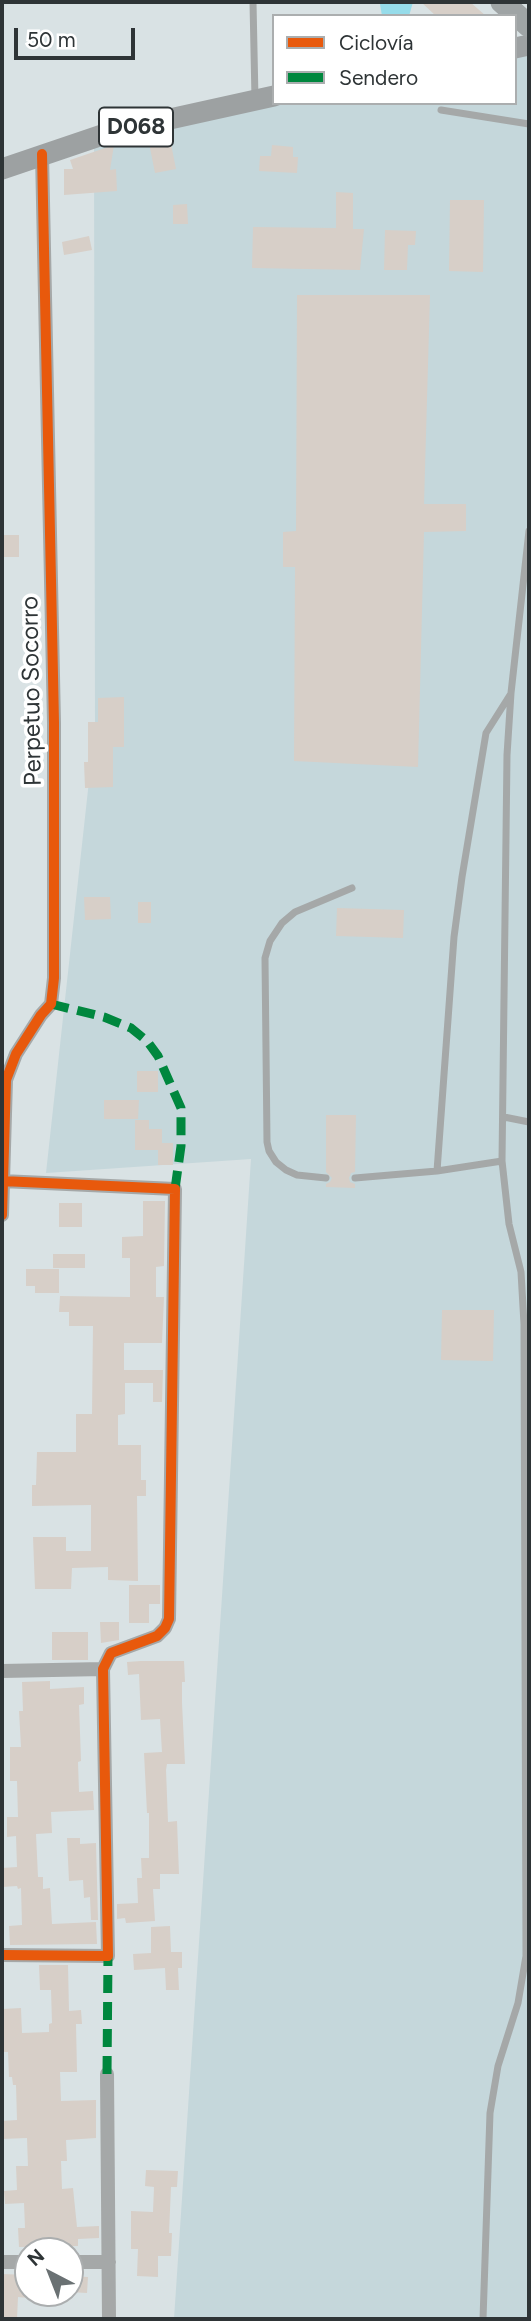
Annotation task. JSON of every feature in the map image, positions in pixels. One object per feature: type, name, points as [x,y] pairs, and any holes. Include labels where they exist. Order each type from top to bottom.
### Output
[{"type":"highway","points":[[502,2],[516,14]]},
{"type":"main road","name":"D068","points":[[2,169],[111,132],[265,99]]},
{"type":"street","name":"Perpetuo Socorro","points":[[2,1214],[6,1080],[16,1054],[51,1004],[54,978],[54,723],[43,154]]},
{"type":"street","points":[[2,1181],[175,1189],[169,1619],[157,1636],[111,1653],[103,1669],[108,1956],[2,1955]]},
{"type":"street","points":[[2,1671],[103,1669]]},
{"type":"street","points":[[107,2074],[109,2319]]},
{"type":"street","points":[[84,2262],[109,2262]]},
{"type":"lane","points":[[253,2],[265,99]]},
{"type":"lane","points":[[441,110],[529,124]]},
{"type":"lane","points":[[483,2319],[489,2113],[498,2066],[518,2003],[526,1956],[524,1324],[521,1272],[509,1224],[502,1161],[507,755],[529,531]]},
{"type":"lane","points":[[437,1171],[461,877],[486,733],[511,693]]},
{"type":"lane","points":[[326,1178],[298,1175],[286,1170],[269,1151],[265,958],[270,941],[282,923],[295,912],[352,888]]},
{"type":"lane","points":[[504,1117],[529,1122]]},
{"type":"lane","points":[[355,1178],[437,1171],[502,1161]]},
{"type":"shaded area","points":[[413,2],[410,14],[382,14],[380,4]]},
{"type":"shaded area","points":[[529,50],[529,2319],[174,2319],[251,1159],[46,1173],[95,726],[94,141],[272,104],[517,105],[517,53]]},
{"type":"building","points":[[421,2],[470,2],[484,14],[434,14]]},
{"type":"building","points":[[170,139],[176,169],[155,173],[149,143]]},
{"type":"building","points":[[114,145],[110,170],[116,169],[117,191],[64,195],[64,169],[73,169],[70,160]]},
{"type":"building","points":[[272,145],[293,147],[293,157],[298,157],[297,173],[259,171],[260,156],[271,156]]},
{"type":"building","points":[[336,192],[353,193],[353,229],[364,229],[360,270],[252,268],[253,227],[336,228]]},
{"type":"building","points":[[450,200],[484,200],[483,272],[449,271]]},
{"type":"building","points":[[187,204],[188,224],[173,224],[173,205]]},
{"type":"building","points":[[385,230],[416,231],[415,245],[408,245],[407,270],[384,270]]},
{"type":"building","points":[[89,236],[92,250],[64,255],[62,242]]},
{"type":"building","points":[[297,295],[430,295],[424,504],[466,504],[466,531],[424,532],[418,767],[294,761],[295,567],[283,567],[283,532],[296,531]]},
{"type":"building","points":[[2,535],[19,535],[19,557],[2,557]]},
{"type":"building","points":[[124,697],[124,747],[113,747],[113,787],[85,788],[84,762],[88,762],[88,722],[98,722],[98,698]]},
{"type":"building","points":[[84,897],[110,897],[111,919],[85,920]]},
{"type":"building","points":[[138,902],[151,902],[151,923],[138,923]]},
{"type":"building","points":[[337,908],[404,910],[403,938],[336,936]]},
{"type":"building","points":[[137,1071],[158,1071],[158,1092],[137,1092]]},
{"type":"building","points":[[104,1100],[139,1100],[138,1119],[104,1119]]},
{"type":"building","points":[[326,1115],[356,1115],[355,1172],[351,1173],[349,1178],[355,1188],[326,1187],[332,1178],[326,1172]]},
{"type":"building","points":[[135,1120],[149,1120],[149,1129],[162,1129],[162,1143],[173,1143],[173,1165],[158,1165],[158,1150],[135,1150]]},
{"type":"building","points":[[143,1201],[165,1201],[164,1266],[156,1267],[156,1297],[164,1297],[162,1343],[124,1343],[124,1370],[163,1370],[162,1402],[153,1402],[153,1383],[125,1383],[125,1414],[118,1415],[118,1445],[141,1445],[141,1480],[146,1480],[146,1496],[137,1496],[138,1581],[108,1580],[108,1567],[72,1568],[71,1589],[35,1589],[33,1537],[66,1537],[66,1551],[91,1551],[91,1505],[32,1506],[37,1452],[76,1452],[76,1414],[92,1414],[93,1326],[69,1326],[69,1312],[59,1312],[60,1296],[130,1297],[130,1258],[122,1258],[122,1237],[143,1236]]},
{"type":"building","points":[[59,1203],[82,1203],[82,1227],[59,1227]]},
{"type":"building","points":[[53,1254],[85,1254],[85,1268],[53,1268]]},
{"type":"building","points":[[26,1269],[59,1269],[59,1293],[35,1293],[35,1286],[26,1286]]},
{"type":"building","points":[[442,1310],[494,1310],[493,1361],[441,1360]]},
{"type":"building","points":[[129,1585],[160,1585],[160,1604],[149,1604],[149,1623],[129,1623]]},
{"type":"building","points":[[100,1622],[119,1622],[119,1640],[101,1643]]},
{"type":"building","points":[[52,1632],[88,1632],[88,1660],[52,1660]]},
{"type":"building","points":[[184,1661],[182,1703],[185,1764],[167,1764],[166,1770],[168,1822],[177,1821],[179,1874],[160,1874],[160,1889],[153,1889],[155,1921],[126,1923],[125,1918],[117,1919],[117,1904],[138,1903],[137,1878],[142,1878],[141,1858],[149,1858],[149,1813],[144,1753],[162,1752],[160,1719],[141,1720],[139,1674],[128,1675],[127,1662]]},
{"type":"building","points":[[50,1681],[50,1689],[84,1687],[84,1704],[79,1705],[79,1792],[93,1791],[94,1810],[51,1812],[52,1833],[36,1834],[38,1877],[43,1877],[43,1889],[50,1888],[52,1924],[96,1922],[97,1944],[10,1945],[9,1926],[22,1925],[21,1888],[2,1887],[2,1868],[17,1867],[16,1836],[7,1837],[7,1817],[18,1817],[17,1781],[10,1781],[10,1747],[21,1747],[19,1711],[23,1711],[22,1682]]},
{"type":"building","points":[[67,1838],[80,1838],[80,1844],[96,1843],[98,1920],[91,1920],[90,1897],[84,1898],[83,1880],[69,1881]]},
{"type":"building","points":[[170,1926],[171,1952],[182,1952],[182,1968],[178,1968],[179,1990],[166,1990],[165,1968],[134,1970],[133,1954],[151,1953],[151,1927]]},
{"type":"building","points":[[39,1965],[68,1965],[69,2011],[81,2010],[82,2024],[76,2024],[77,2072],[60,2072],[61,2101],[96,2100],[96,2138],[66,2140],[67,2161],[61,2161],[62,2189],[73,2188],[77,2227],[99,2226],[99,2238],[18,2237],[18,2228],[25,2228],[24,2203],[5,2204],[4,2191],[17,2190],[16,2166],[28,2166],[27,2138],[2,2139],[2,2121],[17,2120],[16,2085],[13,2085],[12,2077],[9,2077],[8,2052],[2,2052],[2,2009],[21,2008],[22,2033],[49,2032],[49,2024],[52,2023],[51,1990],[40,1990]]},
{"type":"building","points":[[146,2170],[178,2171],[177,2187],[171,2187],[171,2256],[158,2256],[158,2277],[137,2276],[138,2249],[131,2249],[131,2211],[153,2212],[154,2187],[145,2186]]},
{"type":"building","points":[[2,2274],[14,2274],[14,2307],[18,2307],[17,2319],[2,2319]]},
{"type":"building","points":[[84,2277],[88,2277],[87,2293],[84,2293]]},
{"type":"marked path","points":[[51,1004],[104,1017],[131,1028],[147,1041],[158,1056],[181,1108],[181,1146],[175,1189]]},
{"type":"marked path","points":[[107,2074],[108,1956]]},
{"type":"cycle path","points":[[2,1215],[6,1080],[16,1054],[51,1004],[54,978],[54,723],[42,154]]},
{"type":"cycle path","points":[[2,1181],[175,1189],[169,1619],[157,1636],[111,1653],[103,1669],[108,1956],[2,1955]]}]
